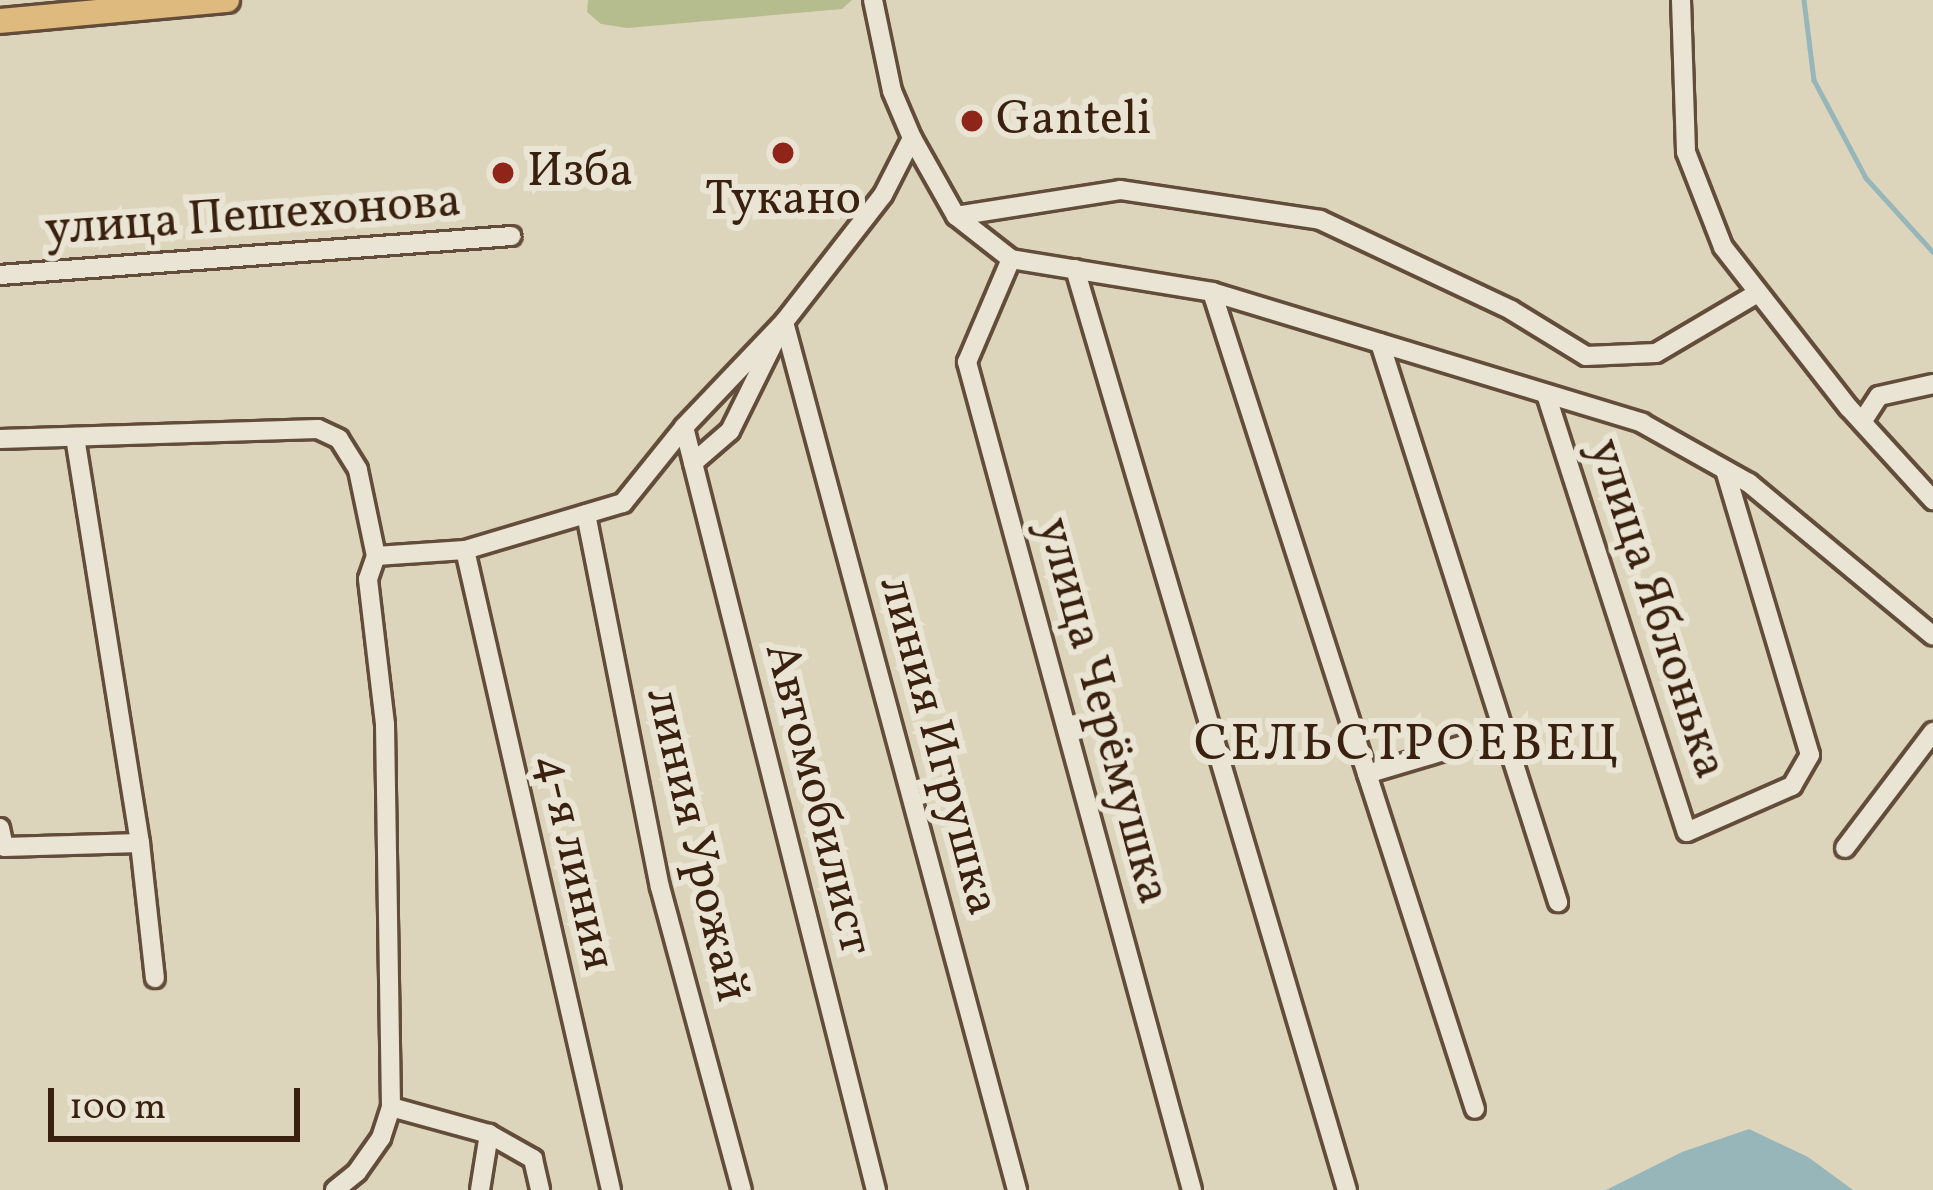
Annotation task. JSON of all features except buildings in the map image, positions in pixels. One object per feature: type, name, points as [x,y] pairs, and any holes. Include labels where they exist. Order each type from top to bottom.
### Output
[{"type":"main road","points":[[0,21],[227,0]]},
{"type":"street","points":[[873,0],[892,91],[912,138],[956,216],[1011,259],[1212,292],[1642,423],[1749,483],[1933,636]]},
{"type":"street","points":[[1682,0],[1686,152],[1723,247],[1862,422],[1933,500]]},
{"type":"street","points":[[376,556],[465,550],[623,503],[684,427],[784,322],[883,195],[912,138]]},
{"type":"street","points":[[956,216],[1120,190],[1320,220],[1511,310],[1586,356],[1656,353],[1758,293]]},
{"type":"street","name":"улица Пешехонова","points":[[0,275],[512,236]]},
{"type":"street","name":"улица Черёмушка","points":[[1011,259],[967,362],[1192,1190]]},
{"type":"street","name":"улица Черёмушка","points":[[1075,269],[1347,1190]]},
{"type":"street","points":[[1212,292],[1475,1109]]},
{"type":"street","points":[[693,463],[730,431],[784,322]]},
{"type":"street","name":"линия Игрушка","points":[[784,322],[1017,1190]]},
{"type":"street","points":[[1380,343],[1558,902]]},
{"type":"street","points":[[1862,422],[1879,396],[1933,384]]},
{"type":"street","name":"улица Яблонька","points":[[1546,394],[1687,832],[1792,786],[1810,755],[1725,470]]},
{"type":"street","name":"Автомобилист","points":[[684,427],[876,1190]]},
{"type":"street","points":[[0,439],[318,429],[339,439],[358,470],[376,556],[368,580],[385,724],[391,1107],[381,1138],[357,1172],[334,1190]]},
{"type":"street","points":[[75,436],[140,843],[155,978]]},
{"type":"street","name":"линия Урожай","points":[[586,514],[660,887],[742,1190]]},
{"type":"street","name":"4-я линия","points":[[465,550],[611,1190]]},
{"type":"street","points":[[1845,848],[1933,732]]},
{"type":"street","points":[[1367,774],[1504,733]]},
{"type":"street","points":[[0,828],[4,847],[140,843]]},
{"type":"street","points":[[391,1107],[489,1134],[532,1159],[540,1190]]},
{"type":"street","points":[[480,1190],[489,1134]]},
{"type":"green space","points":[[588,0],[852,0],[842,9],[627,28],[601,24],[587,12]]},
{"type":"water","points":[[1749,1129],[1808,1157],[1853,1190],[1606,1190],[1682,1152]]},
{"type":"waterway","points":[[1804,0],[1814,80],[1866,178],[1933,252]]},
{"type":"place","name":"Ganteli","points":[[972,121]]},
{"type":"place","name":"Тукано","points":[[783,153]]},
{"type":"place","name":"Изба","points":[[503,173]]},
{"type":"district","name":"СЕЛЬСТРОЕВЕЦ","points":[[1408,746]]}]
